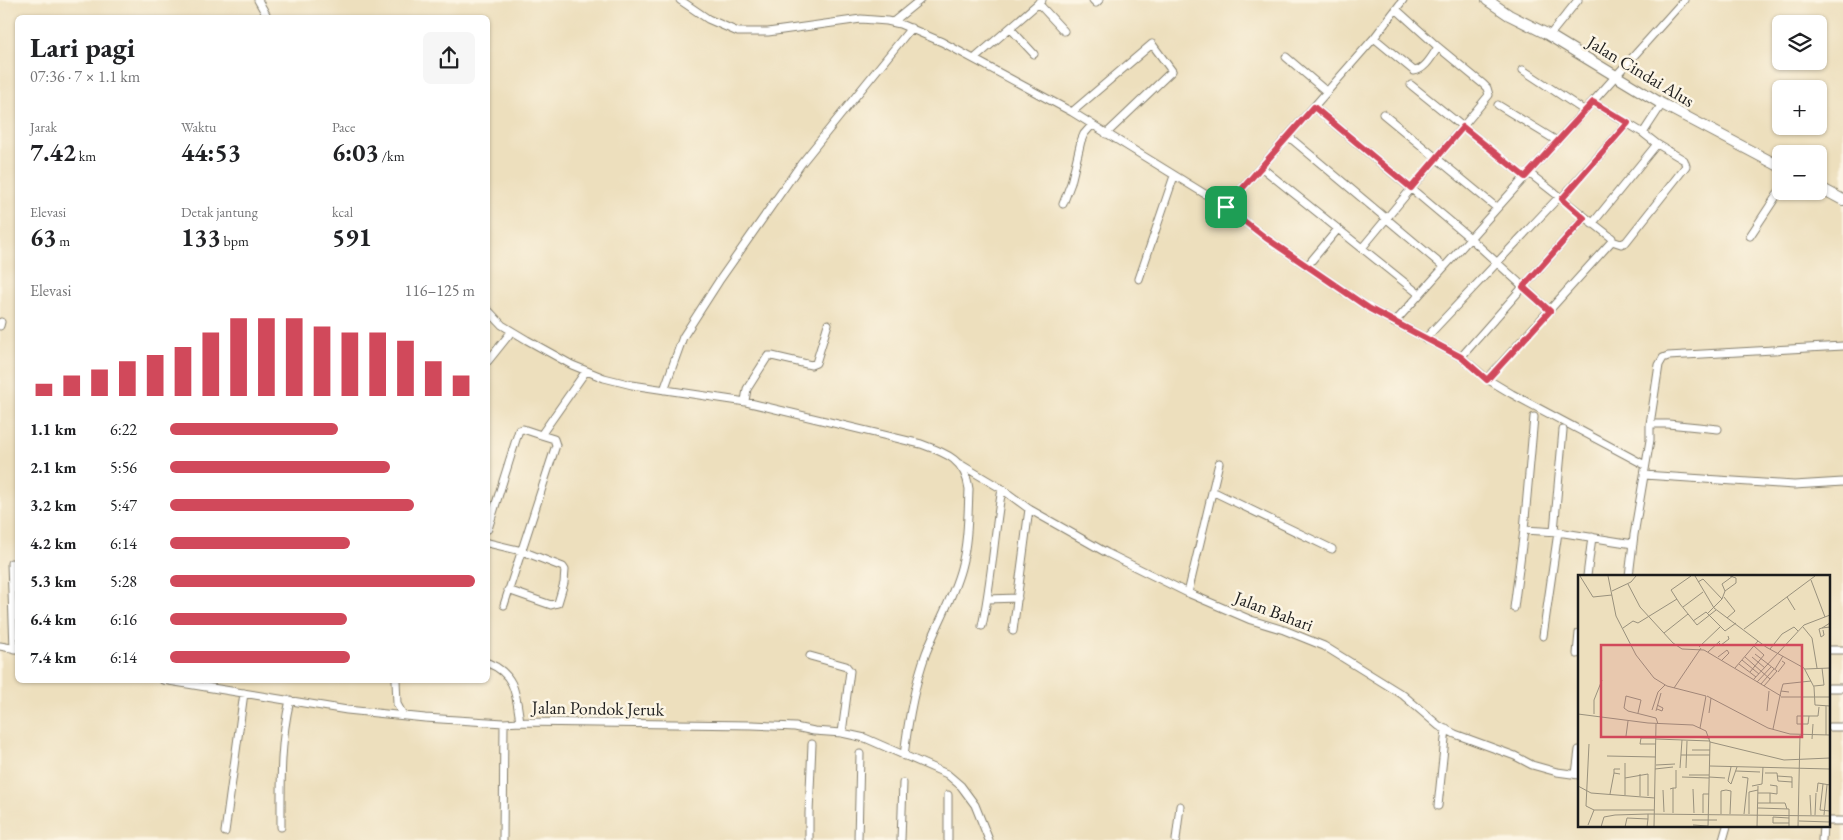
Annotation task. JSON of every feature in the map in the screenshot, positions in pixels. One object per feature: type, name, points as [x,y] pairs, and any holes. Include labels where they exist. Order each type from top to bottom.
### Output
[{"type":"street","points":[[258,0],[266,15]]},
{"type":"street","points":[[680,0],[718,24],[746,33],[768,32],[861,19],[893,22],[942,42],[1072,112],[1226,207],[1370,309],[1461,357],[1487,380],[1646,466]]},
{"type":"street","points":[[893,22],[920,0]]},
{"type":"street","points":[[1093,0],[1096,3],[1099,0]]},
{"type":"street","points":[[1226,207],[1374,38],[1403,0]]},
{"type":"street","name":"Jalan Cindai Alus","points":[[1487,0],[1509,16],[1549,36],[1662,104],[1772,162]]},
{"type":"street","points":[[1549,36],[1578,0]]},
{"type":"street","points":[[1394,323],[1684,0]]},
{"type":"street","points":[[974,60],[1040,2],[1064,31]]},
{"type":"street","points":[[1362,248],[1488,98],[1489,92],[1483,84],[1438,48],[1396,9]]},
{"type":"street","points":[[664,390],[683,337],[720,281],[801,164],[911,28]]},
{"type":"street","points":[[1010,28],[1034,54]]},
{"type":"street","points":[[1374,38],[1414,71],[1424,67],[1438,48]]},
{"type":"street","points":[[1072,112],[1152,44],[1172,71],[1106,134]]},
{"type":"street","points":[[1286,57],[1327,92]]},
{"type":"street","points":[[1523,70],[1585,111]]},
{"type":"street","points":[[1411,85],[1463,127],[1612,238],[1612,241],[1621,244],[1626,242],[1686,166],[1684,160],[1593,102]]},
{"type":"street","points":[[1498,104],[1557,141]]},
{"type":"street","points":[[1643,133],[1662,104]]},
{"type":"street","points":[[1314,107],[1470,238],[1550,311]]},
{"type":"street","points":[[1383,114],[1497,208]]},
{"type":"street","points":[[1426,339],[1560,198],[1628,123]]},
{"type":"street","points":[[1063,204],[1072,182],[1081,140],[1092,125]]},
{"type":"street","points":[[1288,136],[1444,267]]},
{"type":"street","points":[[1592,224],[1657,144]]},
{"type":"street","points":[[1261,167],[1419,294]]},
{"type":"street","points":[[1138,278],[1174,176]]},
{"type":"street","points":[[1827,191],[1843,200]]},
{"type":"street","points":[[1750,236],[1774,200]]},
{"type":"street","points":[[1461,357],[1584,218]]},
{"type":"street","points":[[1307,266],[1338,229]]},
{"type":"street","points":[[1487,380],[1612,241]]},
{"type":"street","name":"Jalan Bahari","points":[[490,312],[512,331],[556,357],[586,371],[617,381],[745,402],[921,444],[948,455],[1002,489],[1029,509],[1107,553],[1188,593],[1251,620],[1284,630],[1324,646],[1404,695],[1446,730],[1515,756],[1532,765],[1557,772],[1578,774]]},
{"type":"street","points":[[745,402],[747,389],[768,356],[810,365],[816,363],[828,324]]},
{"type":"street","points":[[490,358],[512,331]]},
{"type":"street","points":[[1629,575],[1650,440],[1650,424],[1663,358],[1668,356],[1843,346]]},
{"type":"street","points":[[541,435],[586,371]]},
{"type":"street","points":[[1514,608],[1524,530],[1534,417]]},
{"type":"street","points":[[1650,424],[1718,429]]},
{"type":"street","points":[[490,523],[519,430],[523,429],[554,440],[556,445],[504,605]]},
{"type":"street","points":[[1543,636],[1556,531],[1563,430]]},
{"type":"street","points":[[1188,593],[1219,463]]},
{"type":"street","points":[[904,756],[909,713],[918,678],[926,652],[951,597],[964,557],[969,489],[968,481],[960,464]]},
{"type":"street","points":[[1644,475],[1794,485],[1843,482]]},
{"type":"street","points":[[982,626],[988,599],[995,532],[1002,489]]},
{"type":"street","points":[[1212,491],[1332,549]]},
{"type":"street","points":[[1014,631],[1029,509]]},
{"type":"street","points":[[1524,530],[1556,531],[1633,544]]},
{"type":"street","points":[[1587,575],[1592,537]]},
{"type":"street","points":[[490,543],[522,551],[563,567],[565,570],[564,583],[558,603],[550,604],[508,590]]},
{"type":"street","points":[[11,563],[15,632]]},
{"type":"street","points":[[988,599],[1018,598]]},
{"type":"street","points":[[1576,654],[1578,640]]},
{"type":"street","points":[[0,646],[15,649]]},
{"type":"street","points":[[1830,650],[1843,650]]},
{"type":"street","points":[[810,656],[846,666],[850,671],[842,733]]},
{"type":"street","points":[[490,664],[498,666],[509,676],[515,690],[520,722]]},
{"type":"street","name":"Jalan Pondok Jeruk","points":[[182,683],[347,710],[403,714],[425,718],[504,723],[752,725],[795,727],[814,731],[842,733],[865,738],[947,774],[961,786],[975,805],[989,840]]},
{"type":"street","points":[[396,683],[397,704],[403,714]]},
{"type":"street","points":[[1830,688],[1843,688]]},
{"type":"street","points":[[226,832],[244,693]]},
{"type":"street","points":[[281,826],[280,774],[290,700]]},
{"type":"street","points":[[503,840],[504,723]]},
{"type":"street","points":[[1830,727],[1843,727]]},
{"type":"street","points":[[1438,806],[1446,730]]},
{"type":"street","points":[[810,840],[809,813],[812,744]]},
{"type":"street","points":[[858,840],[860,754]]},
{"type":"street","points":[[901,840],[903,783]]},
{"type":"street","points":[[948,795],[948,840]]},
{"type":"street","points":[[1176,840],[1180,806]]},
{"type":"street","points":[[1830,821],[1843,821]]},
{"type":"route","points":[[1593,102],[1628,123],[1562,199],[1584,218],[1523,287],[1550,311],[1487,380],[1461,357],[1370,309],[1266,238],[1226,207],[1314,107],[1411,188],[1463,127],[1525,177],[1593,102]]}]
